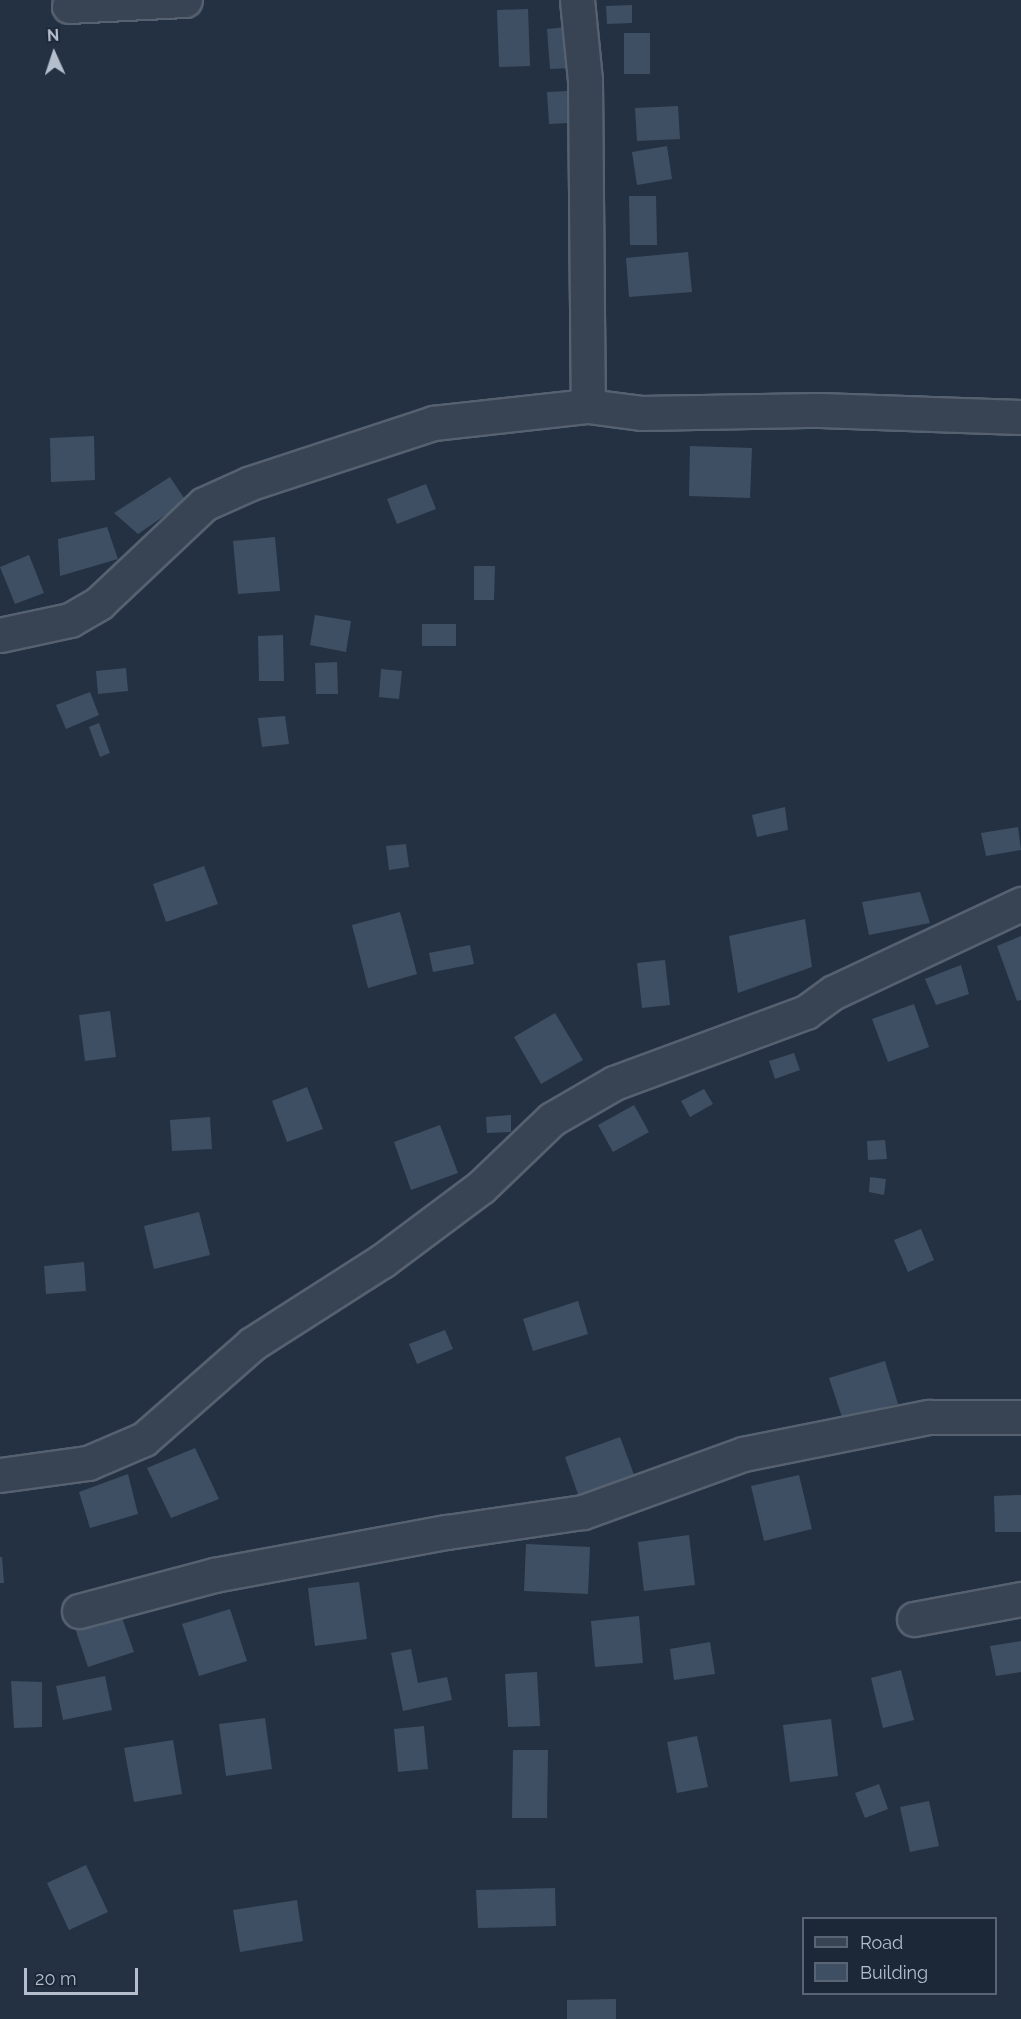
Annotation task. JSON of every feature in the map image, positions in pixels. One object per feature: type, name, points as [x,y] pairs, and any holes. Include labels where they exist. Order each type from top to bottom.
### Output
[{"type":"street","points":[[69,6],[185,0]]},
{"type":"street","points":[[577,0],[585,80],[588,406]]},
{"type":"street","points":[[0,635],[70,620],[99,603],[204,504],[250,483],[433,423],[588,406],[641,413],[820,410],[1021,417]]},
{"type":"street","points":[[0,1475],[88,1463],[144,1439],[252,1344],[382,1261],[482,1187],[552,1119],[614,1083],[806,1012],[834,992],[1021,904]]},
{"type":"street","points":[[79,1611],[214,1575],[447,1532],[583,1512],[743,1454],[929,1417],[1021,1417]]},
{"type":"street","points":[[914,1619],[1021,1599]]},
{"type":"building","points":[[632,5],[632,23],[607,24],[606,6]]},
{"type":"building","points":[[528,9],[530,66],[499,67],[497,10]]},
{"type":"building","points":[[568,27],[570,68],[550,69],[547,29]]},
{"type":"building","points":[[624,33],[650,33],[650,74],[624,74]]},
{"type":"building","points":[[568,91],[569,123],[549,124],[547,92]]},
{"type":"building","points":[[678,106],[680,139],[637,141],[635,108]]},
{"type":"building","points":[[667,146],[672,179],[637,185],[632,152]]},
{"type":"building","points":[[629,196],[656,196],[657,245],[630,245]]},
{"type":"building","points":[[688,252],[692,292],[629,297],[626,258]]},
{"type":"building","points":[[94,436],[95,480],[51,482],[50,438]]},
{"type":"building","points":[[690,446],[752,448],[750,498],[689,496]]},
{"type":"building","points":[[170,477],[186,501],[138,534],[114,513]]},
{"type":"building","points":[[426,484],[436,509],[397,524],[387,499]]},
{"type":"building","points":[[107,527],[118,559],[60,576],[58,539]]},
{"type":"building","points":[[275,537],[280,591],[238,594],[233,541]]},
{"type":"building","points":[[29,555],[44,593],[15,604],[0,567]]},
{"type":"building","points":[[474,566],[495,566],[494,600],[474,600]]},
{"type":"building","points":[[315,615],[351,621],[346,652],[310,645]]},
{"type":"building","points":[[422,624],[456,624],[456,646],[422,646]]},
{"type":"building","points":[[283,635],[284,681],[259,681],[258,636]]},
{"type":"building","points":[[337,662],[338,694],[316,694],[315,663]]},
{"type":"building","points":[[126,668],[128,691],[98,694],[96,671]]},
{"type":"building","points":[[381,669],[402,671],[399,699],[379,697]]},
{"type":"building","points":[[90,692],[99,715],[66,729],[56,705]]},
{"type":"building","points":[[285,716],[289,744],[262,747],[258,718]]},
{"type":"building","points":[[99,723],[110,753],[100,757],[89,727]]},
{"type":"building","points":[[785,807],[788,830],[757,837],[752,815]]},
{"type":"building","points":[[1018,827],[1021,850],[986,856],[981,833]]},
{"type":"building","points":[[406,844],[409,867],[389,870],[386,846]]},
{"type":"building","points":[[204,866],[218,904],[166,922],[153,884]]},
{"type":"building","points":[[920,892],[930,923],[869,935],[862,902]]},
{"type":"building","points":[[400,912],[417,974],[368,988],[352,925]]},
{"type":"building","points":[[805,919],[812,967],[738,993],[729,936]]},
{"type":"building","points":[[1021,936],[1021,1000],[1017,1001],[997,946]]},
{"type":"building","points":[[470,945],[474,964],[433,972],[429,953]]},
{"type":"building","points":[[665,960],[670,1005],[642,1008],[637,963]]},
{"type":"building","points":[[961,965],[969,994],[936,1005],[925,979]]},
{"type":"building","points":[[914,1004],[929,1047],[888,1062],[872,1019]]},
{"type":"building","points":[[110,1011],[116,1057],[85,1061],[79,1015]]},
{"type":"building","points":[[555,1013],[583,1060],[541,1084],[514,1037]]},
{"type":"building","points":[[794,1053],[800,1070],[775,1079],[769,1061]]},
{"type":"building","points":[[307,1087],[323,1129],[287,1142],[272,1101]]},
{"type":"building","points":[[704,1089],[713,1104],[690,1117],[681,1101]]},
{"type":"building","points":[[634,1105],[649,1132],[613,1152],[598,1125]]},
{"type":"building","points":[[511,1115],[511,1132],[487,1133],[486,1117]]},
{"type":"building","points":[[210,1117],[212,1149],[172,1151],[170,1120]]},
{"type":"building","points":[[440,1125],[458,1173],[411,1190],[394,1142]]},
{"type":"building","points":[[885,1140],[887,1159],[868,1160],[867,1141]]},
{"type":"building","points":[[870,1177],[886,1179],[884,1195],[869,1192]]},
{"type":"building","points":[[199,1212],[210,1255],[154,1269],[144,1226]]},
{"type":"building","points":[[921,1229],[934,1260],[908,1272],[894,1240]]},
{"type":"building","points":[[84,1262],[86,1291],[46,1294],[44,1266]]},
{"type":"building","points":[[578,1301],[588,1334],[533,1351],[523,1319]]},
{"type":"building","points":[[445,1330],[453,1349],[417,1364],[409,1344]]},
{"type":"building","points":[[885,1361],[898,1404],[842,1417],[829,1378]]},
{"type":"building","points":[[620,1437],[636,1480],[580,1500],[565,1457]]},
{"type":"building","points":[[195,1448],[219,1499],[171,1518],[147,1468]]},
{"type":"building","points":[[128,1474],[138,1514],[90,1528],[79,1492]]},
{"type":"building","points":[[799,1475],[812,1529],[764,1541],[751,1486]]},
{"type":"building","points":[[1021,1495],[1021,1532],[995,1532],[994,1496]]},
{"type":"building","points":[[689,1535],[695,1585],[644,1591],[638,1542]]},
{"type":"building","points":[[526,1544],[590,1547],[588,1594],[524,1591]]},
{"type":"building","points":[[0,1557],[2,1557],[4,1583],[0,1583]]},
{"type":"building","points":[[359,1582],[367,1639],[315,1646],[308,1588]]},
{"type":"building","points":[[230,1609],[247,1661],[199,1676],[182,1624]]},
{"type":"building","points":[[120,1612],[134,1652],[88,1667],[75,1628]]},
{"type":"building","points":[[639,1616],[643,1663],[595,1667],[591,1621]]},
{"type":"building","points":[[1021,1641],[1021,1672],[996,1676],[990,1646]]},
{"type":"building","points":[[710,1642],[715,1674],[674,1680],[670,1649]]},
{"type":"building","points":[[411,1649],[418,1683],[447,1677],[452,1700],[403,1711],[391,1653]]},
{"type":"building","points":[[901,1670],[914,1720],[883,1728],[871,1678]]},
{"type":"building","points":[[537,1672],[540,1726],[508,1727],[505,1674]]},
{"type":"building","points":[[105,1676],[112,1710],[63,1720],[56,1686]]},
{"type":"building","points":[[11,1681],[42,1682],[42,1727],[14,1728]]},
{"type":"building","points":[[265,1718],[272,1769],[226,1776],[219,1724]]},
{"type":"building","points":[[831,1719],[838,1776],[790,1782],[783,1725]]},
{"type":"building","points":[[424,1726],[428,1769],[398,1772],[394,1729]]},
{"type":"building","points":[[697,1736],[708,1787],[677,1793],[667,1742]]},
{"type":"building","points":[[173,1740],[182,1794],[134,1802],[124,1748]]},
{"type":"building","points":[[513,1750],[548,1750],[547,1818],[512,1818]]},
{"type":"building","points":[[879,1784],[888,1809],[865,1818],[855,1793]]},
{"type":"building","points":[[929,1801],[939,1846],[910,1852],[900,1807]]},
{"type":"building","points":[[86,1865],[108,1912],[69,1930],[47,1883]]},
{"type":"building","points":[[555,1888],[556,1926],[478,1928],[476,1890]]},
{"type":"building","points":[[297,1900],[303,1941],[240,1952],[233,1910]]},
{"type":"building","points":[[616,1999],[616,2019],[567,2019],[567,2000]]}]
